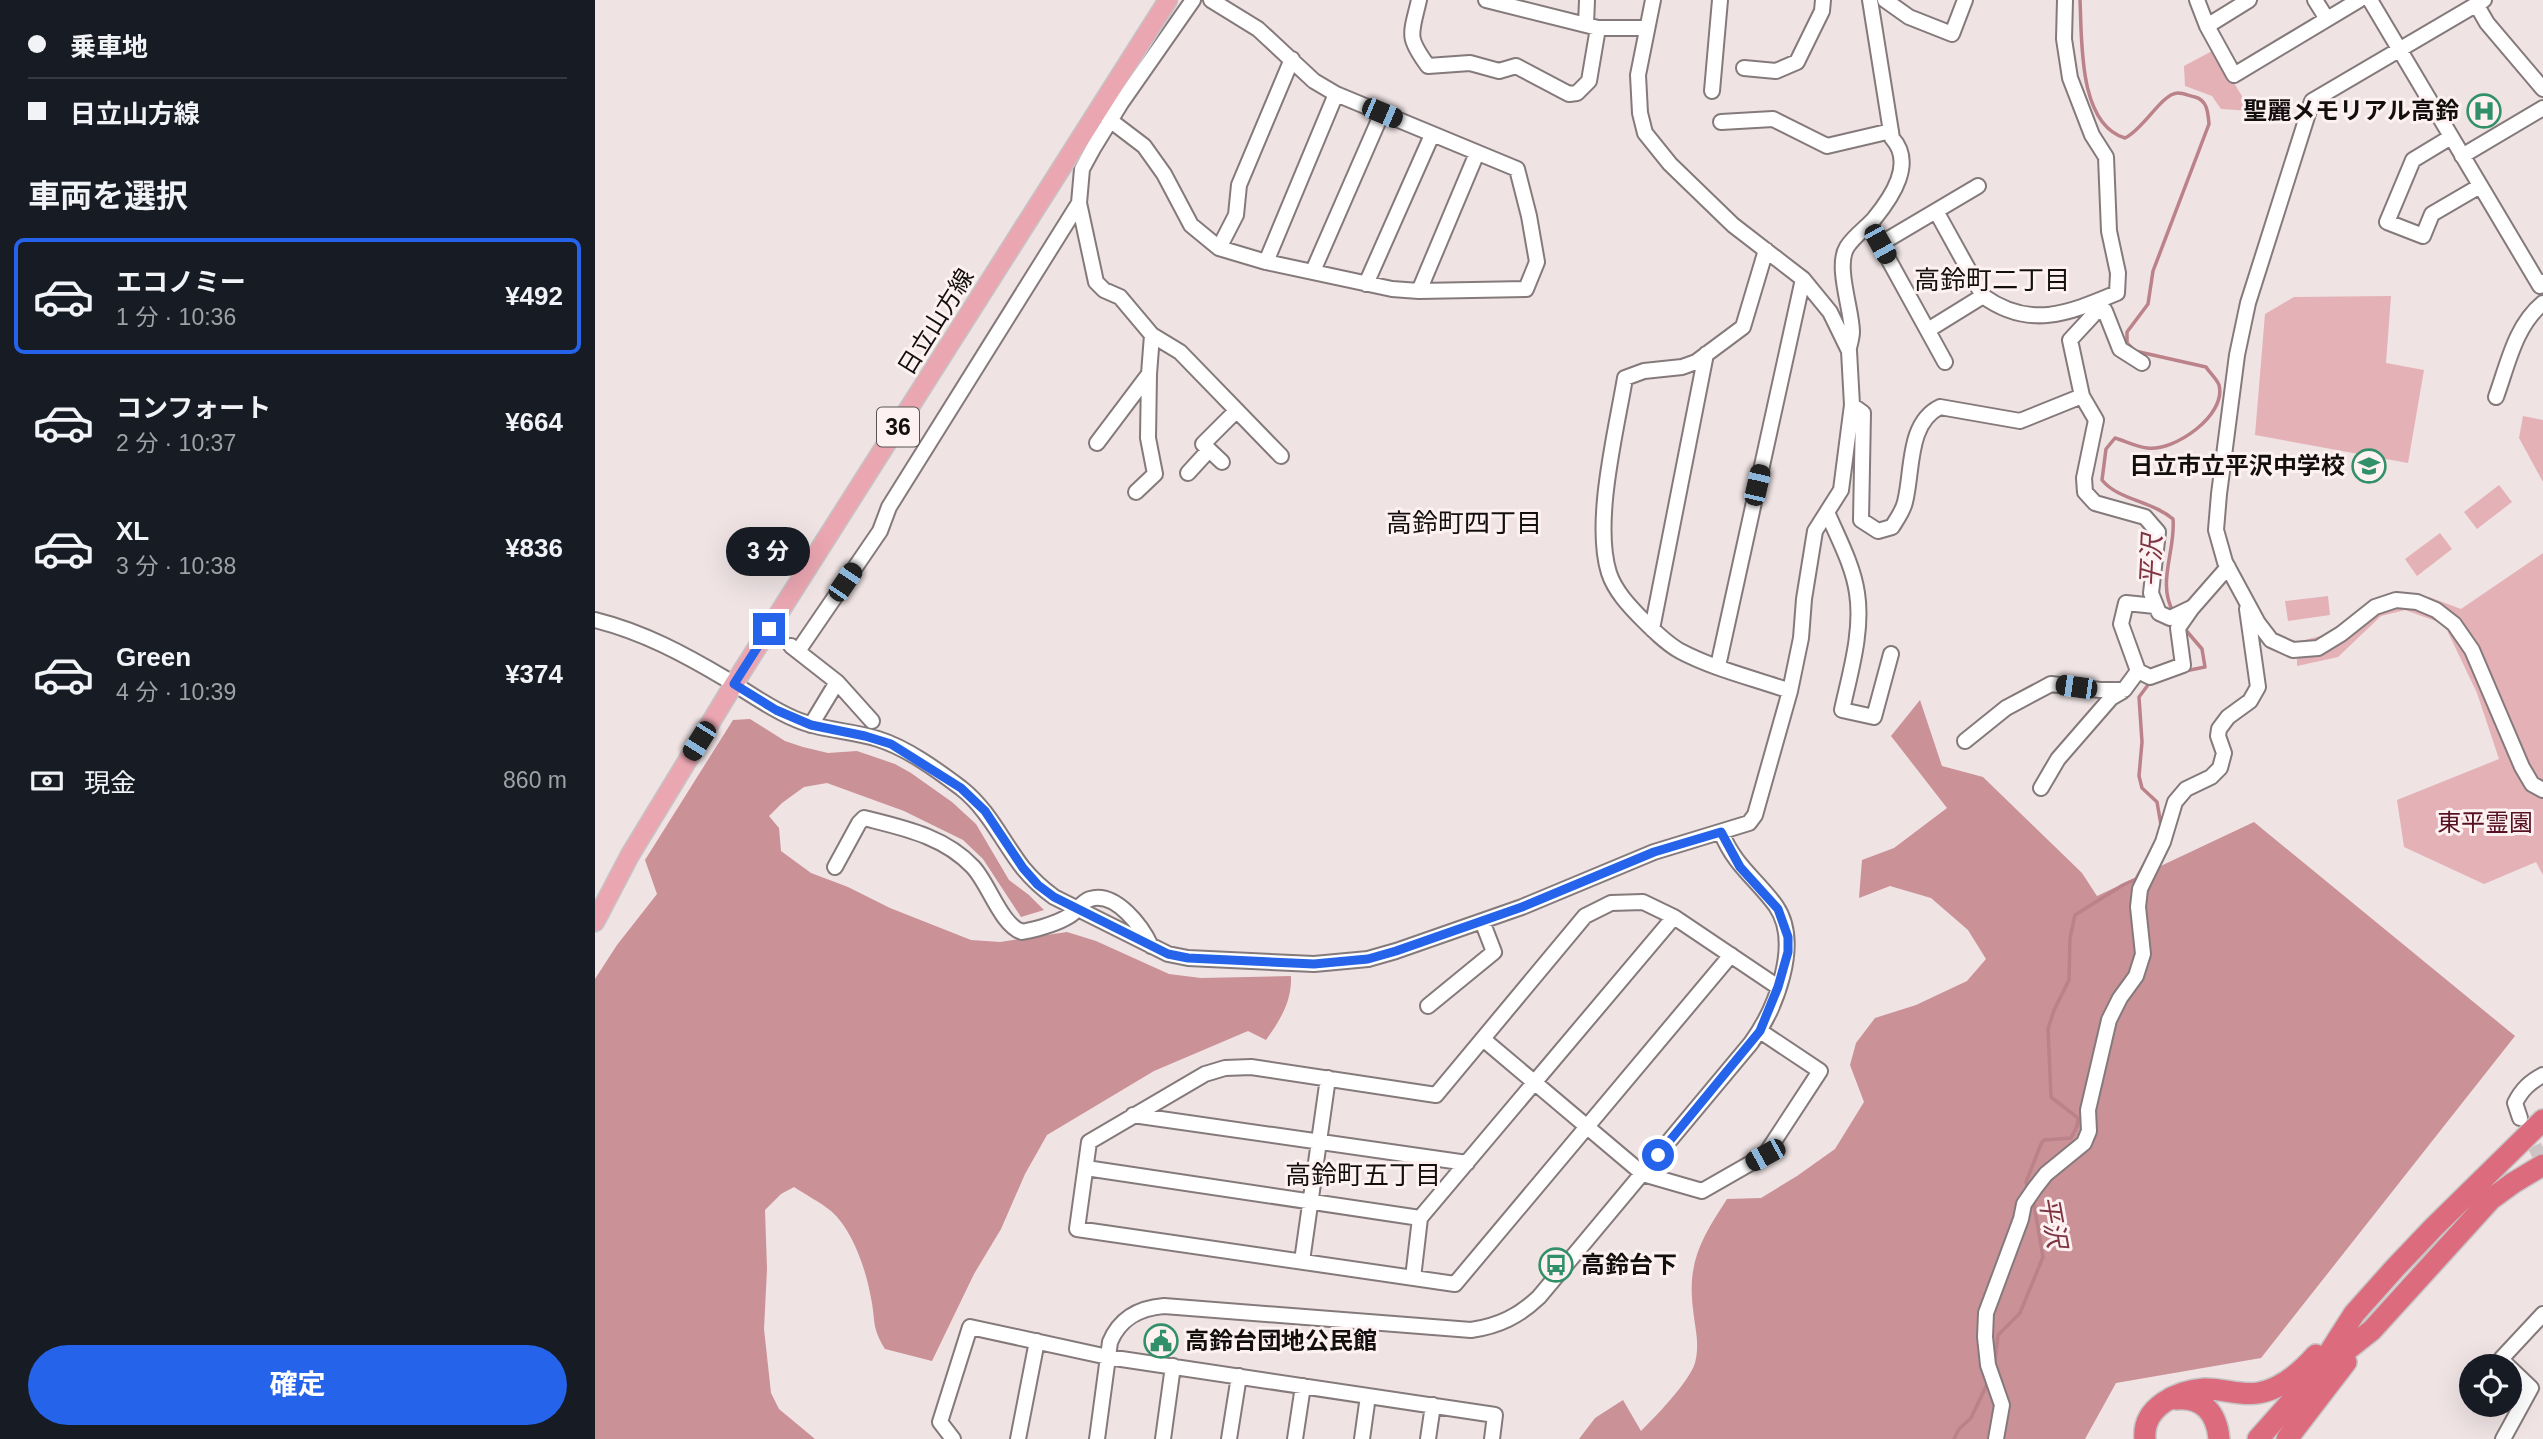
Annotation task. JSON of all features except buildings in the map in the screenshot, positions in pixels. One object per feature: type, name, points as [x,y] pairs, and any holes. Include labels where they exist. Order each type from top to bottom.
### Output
[{"type":"highway","points":[[2145,1439],[2146,1423],[2157,1408],[2185,1393],[2206,1389],[2249,1394],[2273,1389],[2290,1380],[2311,1361],[2434,1227],[2543,1120]]},
{"type":"highway","points":[[2456,1207],[2503,1173],[2543,1150]]},
{"type":"highway","points":[[2287,1439],[2372,1330],[2491,1199],[2543,1165]]},
{"type":"highway","points":[[2258,1439],[2314,1376],[2354,1314]]},
{"type":"highway","points":[[2314,1376],[2372,1330]]},
{"type":"highway","points":[[2165,1402],[2191,1399],[2208,1408],[2214,1417],[2219,1439]]},
{"type":"main road","name":"日立山方線","points":[[595,922],[630,855],[734,684],[1105,115],[1168,0]]},
{"type":"street","points":[[1193,0],[1105,115],[1082,169],[1079,204],[1096,282],[1104,290],[1120,297],[1152,335],[1180,352],[1281,456]]},
{"type":"street","points":[[1105,115],[1152,156],[1191,225],[1219,248],[1266,262],[1366,284],[1419,291],[1525,289],[1537,262],[1517,169],[1336,94],[1314,81],[1258,29],[1211,0]]},
{"type":"street","points":[[1419,0],[1411,35],[1413,46],[1428,66],[1470,63],[1499,71],[1516,66],[1569,94],[1577,93],[1589,81],[1592,26],[1587,0]]},
{"type":"street","points":[[1486,0],[1592,26],[1647,28]]},
{"type":"street","points":[[1653,0],[1638,75],[1640,113],[1645,133],[1670,164],[1733,225],[1803,279],[1830,312],[1849,351]]},
{"type":"street","points":[[1712,91],[1720,0]]},
{"type":"street","points":[[1744,68],[1776,71],[1797,62],[1822,11],[1823,0]]},
{"type":"street","points":[[595,620],[636,632],[664,644],[776,710],[811,725],[891,744],[961,788],[985,811],[1023,868],[1038,885],[1054,897],[1151,947],[1188,958],[1336,964],[1396,951],[1482,921],[1654,852],[1749,823],[1755,815],[1790,691],[1801,638],[1815,531],[1841,490],[1852,405],[1849,351],[1853,334],[1844,273],[1846,248],[1888,199],[1900,177],[1903,157],[1891,131],[1870,0]]},
{"type":"street","points":[[1885,0],[1909,17],[1952,34],[1965,0]]},
{"type":"street","points":[[1936,211],[1983,296],[1999,307],[2033,317],[2077,310],[2117,293],[2118,273],[2109,231],[2106,157],[2092,135],[2070,78],[2064,38],[2065,0]]},
{"type":"street","points":[[2197,0],[2207,26],[2234,75],[2360,0]]},
{"type":"street","points":[[2207,26],[2249,0]]},
{"type":"street","points":[[2315,0],[2327,19]]},
{"type":"street","points":[[2369,0],[2540,286],[2543,282]]},
{"type":"street","points":[[2543,89],[2487,23],[2480,2],[2312,101],[2248,303],[2237,355],[2218,494],[2216,530],[2228,566],[2246,604],[2271,640],[2293,650],[2318,648],[2375,607],[2396,600],[2417,602],[2436,610],[2454,624],[2472,650],[2522,768],[2532,784],[2543,790]]},
{"type":"street","points":[[1219,248],[1236,215],[1239,185],[1292,59]]},
{"type":"street","points":[[1266,262],[1336,94]]},
{"type":"street","points":[[2462,156],[2543,108]]},
{"type":"street","points":[[1313,271],[1382,113]]},
{"type":"street","points":[[1721,122],[1773,118],[1827,146],[1891,131]]},
{"type":"street","points":[[1366,284],[1432,135]]},
{"type":"street","points":[[2451,137],[2413,160],[2387,222],[2423,236],[2432,214],[2480,186]]},
{"type":"street","points":[[1419,291],[1477,153]]},
{"type":"street","points":[[1880,244],[1978,186]]},
{"type":"street","points":[[872,721],[837,682],[794,648],[880,531],[890,507],[1079,204]]},
{"type":"street","points":[[1869,224],[1945,362]]},
{"type":"street","points":[[1766,250],[1743,327],[1696,362],[1682,367],[1644,371],[1625,378],[1606,498],[1604,545],[1610,575],[1619,593],[1652,629],[1677,649],[1790,691]]},
{"type":"street","points":[[1717,666],[1803,279]]},
{"type":"street","points":[[1928,330],[1983,296]]},
{"type":"street","points":[[2497,397],[2519,331],[2528,317],[2543,303]]},
{"type":"street","points":[[2141,363],[2120,349],[2105,311],[2095,313],[2070,340],[2082,396],[2096,421],[2084,478],[2085,492],[2095,503],[2145,517],[2158,532],[2151,593],[2159,613],[2181,617]]},
{"type":"street","points":[[1136,492],[1155,474],[1148,438],[1152,335]]},
{"type":"street","points":[[1652,629],[1706,354]]},
{"type":"street","points":[[1097,443],[1149,374]]},
{"type":"street","points":[[1852,405],[1863,413],[1861,520],[1878,531],[1892,527],[1904,505],[1916,436],[1929,412],[1940,407],[2020,421],[2082,396]]},
{"type":"street","points":[[1222,462],[1203,444],[1236,411]]},
{"type":"street","points":[[1188,473],[1209,450]]},
{"type":"street","points":[[1827,512],[1847,558],[1857,592],[1859,621],[1842,710],[1874,717],[1891,654]]},
{"type":"street","points":[[2155,606],[2126,603],[2121,625],[2138,671],[2150,677],[2183,665],[2181,617],[2228,566]]},
{"type":"street","points":[[1996,1439],[2002,1405],[1989,1365],[1985,1337],[1986,1312],[2021,1219],[2024,1204],[2046,1174],[2084,1143],[2089,1131],[2088,1110],[2109,1020],[2120,998],[2136,976],[2143,954],[2138,907],[2140,889],[2163,842],[2175,802],[2186,789],[2211,777],[2220,768],[2224,752],[2218,736],[2223,723],[2250,701],[2257,687],[2246,604]]},
{"type":"street","points":[[2041,788],[2058,759],[2111,698],[2124,690],[2138,671]]},
{"type":"street","points":[[811,725],[837,682]]},
{"type":"street","points":[[1965,741],[2006,708],[2051,684],[2124,690]]},
{"type":"street","points":[[835,867],[864,818],[913,831],[956,852],[985,882],[1006,919],[1016,930],[1022,932],[1067,918],[1087,900],[1096,898],[1109,901],[1128,914],[1145,934],[1151,947]]},
{"type":"street","points":[[1097,1439],[1108,1357],[1116,1329],[1138,1311],[1164,1306],[1471,1330],[1499,1324],[1519,1314],[1539,1297],[1760,1031],[1778,987],[1788,952],[1784,921],[1769,896],[1732,856],[1721,832]]},
{"type":"street","points":[[1731,955],[1455,1284],[1077,1229],[1089,1142],[1206,1074],[1225,1068],[1251,1067],[1436,1095],[1578,925],[1597,908],[1611,903],[1643,902],[1674,917],[1731,955],[1778,987]]},
{"type":"street","points":[[1413,1278],[1420,1218],[1674,917]]},
{"type":"street","points":[[1428,1006],[1494,952],[1482,921]]},
{"type":"street","points":[[1483,1040],[1643,1174],[1702,1191],[1765,1155],[1819,1071],[1760,1031]]},
{"type":"street","points":[[2520,1118],[2515,1103],[2520,1092],[2543,1074]]},
{"type":"street","points":[[1302,1261],[1328,1078]]},
{"type":"street","points":[[1133,1115],[1467,1163]]},
{"type":"street","points":[[1086,1168],[1420,1218]]},
{"type":"street","points":[[2506,1354],[2543,1314]]},
{"type":"street","points":[[953,1439],[940,1422],[970,1327],[1108,1357],[1495,1415],[1492,1439]]},
{"type":"street","points":[[1018,1439],[1037,1341]]},
{"type":"street","points":[[1163,1439],[1173,1366]]},
{"type":"street","points":[[1229,1439],[1239,1376]]},
{"type":"street","points":[[2522,1379],[2531,1388],[2522,1404]]},
{"type":"street","points":[[1295,1439],[1303,1386]]},
{"type":"street","points":[[1362,1439],[1368,1396]]},
{"type":"street","points":[[1428,1439],[1433,1405]]},
{"type":"street","points":[[2503,1439],[2515,1417]]},
{"type":"green space","points":[[2214,50],[2251,111],[2221,109],[2212,96],[2185,86],[2184,66]]},
{"type":"green space","points":[[2391,296],[2386,363],[2424,370],[2408,463],[2255,435],[2265,314],[2294,297]]},
{"type":"green space","points":[[2523,416],[2543,420],[2543,482],[2519,438]]},
{"type":"green space","points":[[2499,485],[2512,502],[2477,529],[2464,512]]},
{"type":"green space","points":[[2440,533],[2452,549],[2417,576],[2405,559]]},
{"type":"green space","name":"東平霊園","points":[[2543,553],[2543,875],[2536,862],[2484,884],[2404,847],[2397,800],[2499,759],[2477,693],[2444,624],[2405,610],[2381,616],[2338,657],[2297,666],[2297,642],[2324,635],[2372,601],[2401,593],[2429,597],[2461,609]]},
{"type":"green space","points":[[2328,596],[2330,615],[2288,621],[2285,601]]},
{"type":"shaded area","points":[[1920,700],[1942,766],[1983,777],[2082,873],[2097,896],[2254,822],[2515,1036],[2261,1358],[2116,1383],[2085,1439],[1579,1439],[1595,1418],[1623,1400],[1641,1431],[1686,1380],[1695,1363],[1697,1342],[1692,1277],[1698,1251],[1710,1226],[1727,1199],[1761,1198],[1835,1149],[1864,1102],[1850,1065],[1856,1043],[1875,1018],[1916,1005],[1967,981],[1986,959],[1968,930],[1931,898],[1890,886],[1859,898],[1862,860],[1894,848],[1947,808],[1891,736]]},
{"type":"shaded area","points":[[750,719],[785,741],[828,753],[857,751],[895,764],[911,773],[952,802],[976,824],[1009,880],[1044,910],[1021,917],[983,859],[963,840],[904,811],[827,783],[804,787],[769,816],[779,828],[781,851],[811,873],[971,940],[1000,942],[1067,932],[1096,941],[1169,974],[1201,978],[1291,976],[1291,985],[1280,1018],[1266,1040],[1248,1031],[1154,1071],[1047,1135],[932,1361],[885,1349],[876,1329],[862,1263],[846,1229],[831,1211],[794,1187],[781,1194],[765,1210],[767,1269],[764,1329],[771,1393],[779,1409],[815,1439],[595,1439],[595,979],[617,945],[657,894],[645,860],[733,720]]},
{"type":"waterway","name":"平沢","points":[[2080,0],[2086,79],[2098,116],[2110,130],[2125,138],[2166,99],[2178,93],[2202,101],[2208,115],[2209,124],[2153,271],[2148,304],[2127,332],[2127,343],[2135,351],[2206,367],[2219,385],[2219,396],[2207,419],[2184,438],[2171,444],[2147,448],[2115,438],[2106,449],[2102,480],[2117,492],[2173,519],[2167,590],[2174,613]]},
{"type":"waterway","name":"平沢","points":[[2184,628],[2202,649],[2205,667],[2185,671]]},
{"type":"waterway","name":"平沢","points":[[2151,681],[2139,697],[2142,742],[2139,776],[2142,788],[2157,802],[2161,825]]},
{"type":"waterway","name":"平沢","points":[[2028,1189],[2026,1182],[2044,1140],[2071,1138],[2077,1126],[2078,1118],[2051,1097],[2048,1029],[2069,980],[2070,938],[2075,915],[2136,879],[2146,861]]},
{"type":"waterway","name":"平沢","points":[[1994,1369],[1998,1335],[2020,1313],[2043,1257],[2033,1199]]},
{"type":"waterway","name":"平沢","points":[[1954,1439],[1959,1429],[1971,1418],[1988,1382]]},
{"type":"tunnel","points":[[2525,1127],[2543,1163]]},
{"type":"place","name":"聖麗メモリアル高鈴","points":[[2484,111]]},
{"type":"place","name":"日立市立平沢中学校","points":[[2369,466]]},
{"type":"place","name":"高鈴台下","points":[[1556,1265]]},
{"type":"place","name":"高鈴台団地公民館","points":[[1161,1341]]},
{"type":"district","name":"高鈴町二丁目","points":[[1992,280]]},
{"type":"district","name":"高鈴町四丁目","points":[[1464,523]]},
{"type":"district","name":"高鈴町五丁目","points":[[1363,1175]]},
{"type":"route","points":[[769,629],[734,684],[776,710],[811,725],[878,739],[903,750],[961,788],[985,811],[1023,868],[1038,885],[1054,897],[1168,954],[1188,958],[1314,964],[1368,959],[1522,907],[1678,843],[1721,832],[1740,867],[1778,909],[1788,937],[1788,952],[1778,987],[1760,1031],[1658,1155]]}]
